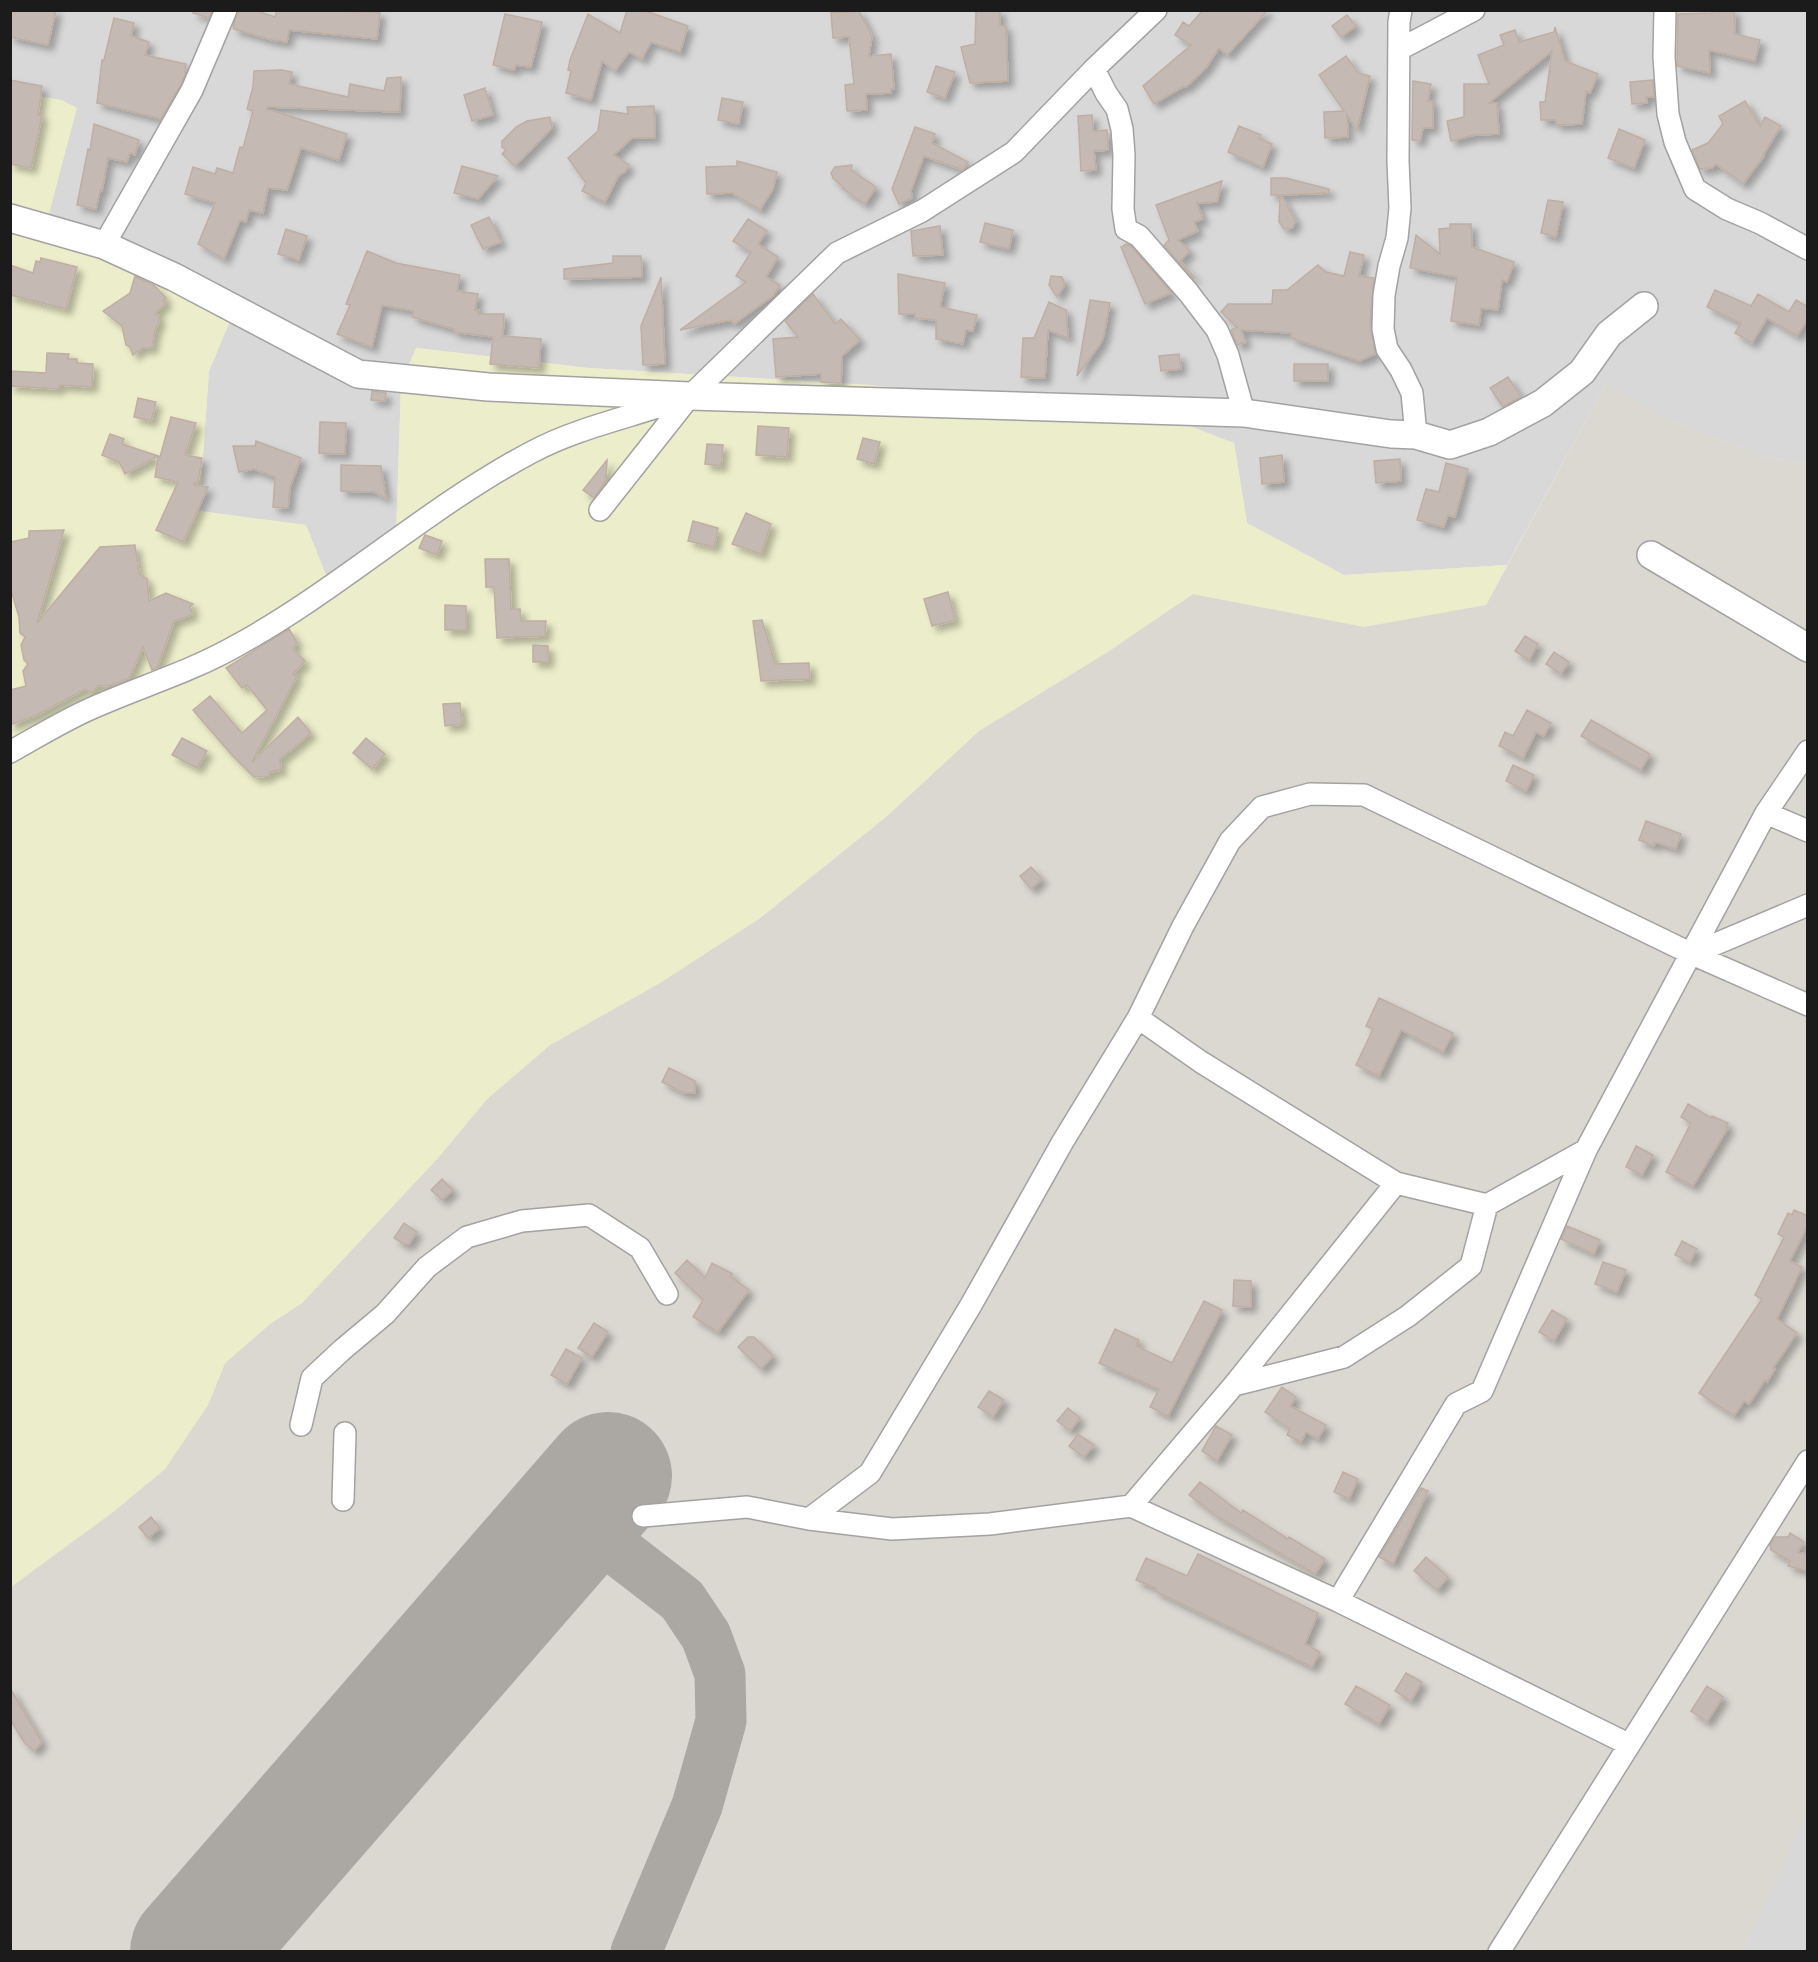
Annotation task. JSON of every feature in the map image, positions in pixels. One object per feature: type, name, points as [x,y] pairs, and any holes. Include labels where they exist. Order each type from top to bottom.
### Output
[{"type":"street","points":[[104,245],[192,90],[226,10]]},
{"type":"street","points":[[600,510],[690,396],[837,253],[922,210],[1014,153],[1094,69],[1156,10]]},
{"type":"street","points":[[1401,10],[1398,161],[1400,208],[1398,238],[1389,266],[1384,295],[1383,329],[1387,349],[1401,369],[1412,393],[1416,435]]},
{"type":"street","points":[[1400,50],[1474,10]]},
{"type":"street","points":[[1665,10],[1664,57],[1668,114],[1675,142],[1695,189],[1727,209],[1760,223],[1808,249]]},
{"type":"street","points":[[1094,69],[1117,109],[1122,129],[1123,209],[1126,229],[1139,236],[1188,292],[1217,330],[1228,355],[1244,413]]},
{"type":"street","points":[[10,218],[104,245],[174,277],[358,374],[488,387],[690,396],[1244,413],[1391,434],[1416,435],[1450,445],[1489,432],[1543,403],[1582,372],[1609,334],[1644,306]]},
{"type":"street","points":[[10,752],[91,709],[179,673],[236,646],[273,624],[487,479],[533,452],[580,431],[649,411],[690,396]]},
{"type":"street","points":[[1651,555],[1808,648]]},
{"type":"street","points":[[1338,1601],[1456,1404],[1482,1391],[1586,1150],[1766,813],[1808,751]]},
{"type":"street","points":[[809,1519],[870,1473],[1138,1018],[1183,926],[1230,841],[1262,807],[1310,794],[1364,795],[1692,954],[1808,1005]]},
{"type":"street","points":[[1766,813],[1808,831]]},
{"type":"street","points":[[1692,954],[1808,905]]},
{"type":"street","points":[[1138,1018],[1201,1062],[1396,1183],[1487,1205],[1586,1150]]},
{"type":"street","points":[[1131,1506],[1234,1385],[1396,1183]]},
{"type":"street","points":[[1234,1385],[1344,1357],[1408,1316],[1471,1266],[1487,1205]]},
{"type":"street","points":[[301,1425],[312,1378],[385,1314],[427,1267],[467,1237],[522,1221],[588,1215],[640,1248],[667,1294]]},
{"type":"street","points":[[343,1500],[345,1433]]},
{"type":"street","points":[[1499,1952],[1808,1461]]},
{"type":"street","points":[[643,1516],[747,1507],[809,1519],[892,1529],[990,1524],[1131,1506],[1338,1601],[1628,1744]]},
{"type":"shaded area","points":[[10,11],[1807,11],[1807,464],[1763,456],[1669,420],[1606,384],[1507,565],[1344,575],[1247,523],[1234,443],[948,394],[870,385],[589,368],[416,348],[401,385],[396,537],[328,580],[306,525],[199,511],[209,371],[240,297],[46,225],[11,92]]},
{"type":"shaded area","points":[[1606,384],[1669,420],[1763,456],[1807,464],[1808,1811],[1743,1951],[11,1951],[10,1587],[113,1512],[165,1469],[208,1405],[225,1363],[270,1324],[302,1303],[437,1159],[487,1099],[550,1045],[658,984],[759,919],[887,816],[979,731],[1106,653],[1193,594],[1309,616],[1486,605]]},
{"type":"shaded area","points":[[1807,1812],[1807,1951],[1743,1951]]},
{"type":"green space","points":[[10,92],[62,100],[77,108],[46,225],[240,297],[209,371],[199,511],[306,525],[328,580],[396,537],[401,385],[416,348],[589,368],[870,385],[948,394],[1136,405],[1234,443],[1247,523],[1344,575],[1507,565],[1486,605],[1364,627],[1193,594],[1106,653],[979,731],[887,816],[759,919],[658,984],[550,1045],[487,1099],[437,1159],[302,1303],[270,1324],[225,1363],[208,1405],[165,1469],[113,1512],[11,1587]]},
{"type":"building","points":[[10,10],[56,10],[48,45],[10,37]]},
{"type":"building","points":[[194,10],[212,10],[209,18],[193,13]]},
{"type":"building","points":[[238,10],[254,10],[275,17],[277,10],[380,12],[377,39],[289,30],[287,42],[234,29]]},
{"type":"building","points":[[627,10],[643,10],[688,26],[680,52],[651,42],[642,59],[629,52],[615,71],[602,61],[591,100],[566,93],[571,71],[568,70],[570,60],[588,14],[620,33]]},
{"type":"building","points":[[976,10],[1000,10],[1000,26],[1006,26],[1008,81],[970,83],[961,47],[975,44]]},
{"type":"building","points":[[1203,10],[1268,10],[1227,55],[1219,48],[1206,68],[1186,87],[1184,86],[1154,104],[1143,86],[1191,45],[1175,35],[1183,22],[1189,26]]},
{"type":"building","points":[[1712,10],[1734,10],[1735,34],[1760,40],[1755,61],[1709,50],[1710,73],[1677,66],[1678,14],[1712,13]]},
{"type":"building","points":[[859,11],[872,36],[869,56],[891,54],[894,89],[891,89],[891,93],[866,94],[867,110],[847,111],[845,85],[854,84],[849,37],[833,38],[831,13]]},
{"type":"building","points":[[505,14],[542,22],[531,67],[516,65],[514,70],[493,65]]},
{"type":"building","points":[[1347,15],[1356,26],[1341,37],[1332,26]]},
{"type":"building","points":[[114,18],[134,23],[131,36],[149,42],[145,55],[186,64],[181,84],[161,119],[97,103],[102,60],[104,60]]},
{"type":"building","points":[[1555,27],[1565,61],[1598,74],[1590,93],[1586,91],[1582,124],[1556,125],[1556,120],[1541,120],[1540,102],[1545,102],[1552,51],[1489,103],[1497,103],[1499,134],[1475,135],[1451,141],[1447,121],[1464,117],[1464,84],[1489,84],[1478,55],[1504,45],[1500,35],[1515,30],[1519,42],[1554,32]]},
{"type":"building","points":[[1346,56],[1358,73],[1370,76],[1357,130],[1347,115],[1348,137],[1325,138],[1324,112],[1344,111],[1319,75]]},
{"type":"building","points":[[936,66],[955,72],[945,98],[927,92]]},
{"type":"building","points":[[254,71],[292,72],[289,84],[348,97],[350,84],[384,91],[387,78],[401,77],[400,112],[268,107],[267,109],[347,134],[339,160],[301,148],[287,190],[268,188],[263,213],[249,210],[246,222],[240,220],[224,259],[198,244],[215,203],[185,194],[193,167],[215,174],[217,168],[233,173],[240,147],[243,148],[253,111],[247,109],[253,87]]},
{"type":"building","points":[[10,80],[42,86],[38,115],[42,115],[31,168],[10,164]]},
{"type":"building","points":[[1653,80],[1654,97],[1646,97],[1647,103],[1632,104],[1630,82]]},
{"type":"building","points":[[1413,81],[1431,84],[1428,101],[1433,101],[1433,128],[1423,128],[1420,141],[1412,140]]},
{"type":"building","points":[[485,88],[493,115],[472,121],[464,95]]},
{"type":"building","points":[[722,98],[743,102],[739,124],[718,120]]},
{"type":"building","points":[[1745,101],[1760,126],[1765,117],[1781,126],[1764,156],[1743,184],[1716,164],[1712,168],[1700,169],[1692,150],[1708,143],[1723,124],[1719,116]]},
{"type":"building","points":[[654,106],[655,138],[632,138],[614,155],[629,165],[625,172],[619,175],[605,202],[582,191],[586,183],[568,158],[598,131],[601,110],[628,114],[627,107]]},
{"type":"building","points":[[1092,115],[1093,131],[1107,130],[1108,150],[1094,151],[1096,170],[1081,171],[1078,116]]},
{"type":"building","points":[[550,117],[552,128],[515,166],[502,154],[506,150],[502,147],[502,141],[516,127],[527,121]]},
{"type":"building","points":[[94,124],[139,140],[135,155],[130,153],[127,162],[108,158],[96,209],[77,205]]},
{"type":"building","points":[[1239,126],[1261,135],[1259,139],[1272,144],[1263,167],[1228,152]]},
{"type":"building","points":[[915,127],[935,134],[932,143],[968,162],[963,170],[924,156],[911,190],[912,198],[899,204],[892,189]]},
{"type":"building","points":[[1619,129],[1645,140],[1634,168],[1608,158]]},
{"type":"building","points":[[737,161],[777,172],[773,189],[760,210],[732,193],[707,194],[706,167],[737,166]]},
{"type":"building","points":[[852,165],[851,170],[876,187],[865,204],[843,189],[831,173],[835,167]]},
{"type":"building","points":[[462,166],[498,176],[478,199],[454,193]]},
{"type":"building","points":[[1271,178],[1286,178],[1329,189],[1329,193],[1281,195],[1296,221],[1292,228],[1284,229],[1279,222],[1280,195],[1271,195]]},
{"type":"building","points":[[1222,181],[1217,202],[1197,203],[1203,219],[1194,222],[1198,231],[1178,240],[1190,251],[1180,261],[1195,278],[1193,279],[1164,245],[1169,240],[1156,205]]},
{"type":"building","points":[[1548,200],[1563,202],[1556,237],[1541,233]]},
{"type":"building","points":[[489,217],[501,242],[483,249],[471,225]]},
{"type":"building","points":[[748,219],[767,231],[758,244],[778,257],[766,277],[780,285],[773,296],[734,324],[731,320],[680,330],[746,282],[736,276],[751,252],[733,241]]},
{"type":"building","points":[[985,223],[1013,230],[1009,249],[980,242]]},
{"type":"building","points":[[1450,224],[1471,224],[1472,247],[1514,262],[1507,282],[1502,280],[1498,310],[1481,308],[1479,325],[1451,321],[1457,277],[1410,268],[1416,235],[1440,254],[1439,229],[1450,228]]},
{"type":"building","points":[[940,226],[943,255],[913,256],[911,231]]},
{"type":"building","points":[[286,229],[307,236],[299,260],[278,254]]},
{"type":"building","points":[[1126,244],[1131,246],[1172,293],[1145,304],[1121,247]]},
{"type":"building","points":[[367,251],[396,263],[460,275],[457,291],[478,294],[475,310],[479,310],[478,314],[504,314],[503,336],[541,339],[539,368],[490,364],[493,337],[454,332],[454,329],[412,317],[414,311],[382,305],[372,347],[337,334],[350,305],[346,304]]},
{"type":"building","points":[[1350,252],[1364,255],[1359,276],[1374,278],[1370,321],[1375,354],[1359,361],[1291,338],[1292,333],[1241,330],[1246,342],[1237,345],[1231,330],[1237,327],[1221,312],[1228,304],[1272,304],[1273,290],[1287,290],[1318,265],[1326,272],[1344,276]]},
{"type":"building","points":[[613,256],[641,256],[642,277],[564,279],[564,269],[613,263]]},
{"type":"building","points":[[41,258],[77,267],[66,309],[10,295],[10,265],[33,273],[36,261],[40,262]]},
{"type":"building","points":[[898,274],[945,283],[940,307],[977,315],[973,331],[966,330],[963,344],[936,339],[936,320],[915,318],[915,314],[899,314]]},
{"type":"building","points":[[135,276],[155,286],[166,298],[163,300],[166,303],[155,314],[159,316],[159,322],[152,348],[142,348],[133,355],[130,347],[126,345],[122,326],[103,311],[130,293]]},
{"type":"building","points":[[1051,276],[1062,277],[1064,282],[1057,297],[1049,285]]},
{"type":"building","points":[[661,277],[665,364],[643,365],[641,326]]},
{"type":"building","points":[[1715,290],[1751,306],[1758,294],[1789,312],[1796,300],[1808,307],[1808,319],[1797,336],[1767,318],[1752,343],[1735,333],[1741,323],[1707,307]]},
{"type":"building","points":[[813,294],[835,324],[841,319],[860,340],[842,356],[841,383],[821,382],[821,374],[776,377],[773,339],[798,337],[785,321]]},
{"type":"building","points":[[1090,300],[1110,303],[1101,343],[1077,376]]},
{"type":"building","points":[[1049,302],[1066,310],[1068,338],[1048,330],[1045,378],[1021,377],[1023,338],[1034,338]]},
{"type":"building","points":[[47,353],[69,354],[68,359],[77,359],[77,363],[93,364],[92,387],[59,385],[58,389],[10,386],[10,371],[46,373]]},
{"type":"building","points":[[1179,354],[1181,369],[1161,371],[1159,356]]},
{"type":"building","points":[[1294,364],[1328,364],[1328,381],[1294,381]]},
{"type":"building","points":[[1508,377],[1521,397],[1503,407],[1490,388]]},
{"type":"building","points":[[372,391],[386,393],[385,401],[371,400]]},
{"type":"building","points":[[138,398],[156,402],[151,421],[134,417]]},
{"type":"building","points":[[171,417],[196,423],[185,455],[202,458],[198,482],[194,484],[208,487],[183,542],[156,530],[178,482],[155,477],[158,457],[160,457]]},
{"type":"building","points":[[320,422],[346,423],[345,454],[319,453]]},
{"type":"building","points":[[758,426],[789,428],[787,457],[756,455]]},
{"type":"building","points":[[110,434],[124,439],[122,444],[158,456],[125,474],[119,462],[102,455]]},
{"type":"building","points":[[863,438],[880,442],[874,464],[857,459]]},
{"type":"building","points":[[256,441],[301,458],[290,487],[288,508],[273,507],[275,477],[254,469],[239,472],[233,446],[255,446]]},
{"type":"building","points":[[707,444],[723,445],[721,466],[705,464]]},
{"type":"building","points":[[1282,455],[1284,482],[1262,484],[1260,458]]},
{"type":"building","points":[[1400,459],[1401,481],[1376,483],[1374,461]]},
{"type":"building","points":[[607,460],[606,481],[594,498],[583,490]]},
{"type":"building","points":[[1446,463],[1468,469],[1455,517],[1448,515],[1444,527],[1417,520],[1426,489],[1439,492]]},
{"type":"building","points":[[341,465],[381,466],[386,498],[374,492],[341,491]]},
{"type":"building","points":[[746,513],[771,524],[761,554],[732,544]]},
{"type":"building","points":[[693,521],[718,528],[714,547],[688,541]]},
{"type":"building","points":[[64,530],[37,623],[100,547],[135,545],[139,573],[147,579],[149,601],[166,593],[193,604],[190,607],[193,614],[174,621],[157,668],[152,670],[143,647],[129,678],[113,685],[98,686],[91,693],[85,689],[37,715],[10,725],[10,690],[26,686],[23,671],[28,664],[24,660],[21,645],[25,637],[20,633],[19,617],[10,587],[10,542],[29,538],[29,531]]},
{"type":"building","points":[[425,535],[442,541],[437,555],[419,548]]},
{"type":"building","points":[[485,559],[509,559],[511,609],[520,609],[521,621],[546,621],[545,636],[497,638],[494,587],[486,587]]},
{"type":"building","points":[[948,592],[955,620],[932,626],[924,599]]},
{"type":"building","points":[[445,605],[466,606],[466,630],[445,630]]},
{"type":"building","points":[[762,620],[775,664],[809,663],[810,679],[761,681],[753,621]]},
{"type":"building","points":[[289,629],[297,642],[293,649],[305,661],[293,674],[297,676],[252,762],[298,717],[311,733],[280,759],[281,770],[269,772],[269,776],[254,777],[193,710],[210,696],[242,733],[267,710],[247,685],[242,688],[226,668]]},
{"type":"building","points":[[1525,636],[1538,644],[1529,660],[1515,651]]},
{"type":"building","points":[[533,645],[548,646],[548,662],[533,662]]},
{"type":"building","points":[[1554,652],[1569,662],[1561,674],[1546,664]]},
{"type":"building","points":[[460,703],[462,724],[445,726],[443,704]]},
{"type":"building","points":[[1527,710],[1551,723],[1544,736],[1536,732],[1523,758],[1499,746],[1505,732],[1513,736]]},
{"type":"building","points":[[1591,720],[1650,754],[1641,770],[1581,736]]},
{"type":"building","points":[[182,738],[207,751],[197,768],[172,755]]},
{"type":"building","points":[[366,738],[385,754],[372,769],[353,753]]},
{"type":"building","points":[[1513,765],[1534,775],[1526,791],[1506,781]]},
{"type":"building","points":[[1646,821],[1681,834],[1676,849],[1655,842],[1654,846],[1639,840]]},
{"type":"building","points":[[1031,867],[1042,879],[1031,889],[1020,876]]},
{"type":"building","points":[[1379,998],[1453,1033],[1443,1052],[1401,1030],[1379,1076],[1356,1065],[1373,1029],[1366,1026]]},
{"type":"building","points":[[669,1068],[695,1081],[695,1093],[684,1093],[662,1082]]},
{"type":"building","points":[[1688,1104],[1711,1118],[1712,1116],[1728,1123],[1726,1127],[1728,1128],[1693,1186],[1666,1172],[1691,1123],[1681,1117]]},
{"type":"building","points":[[1636,1146],[1653,1155],[1642,1175],[1626,1167]]},
{"type":"building","points":[[442,1179],[453,1190],[442,1200],[431,1190]]},
{"type":"building","points":[[1794,1210],[1808,1216],[1808,1225],[1790,1261],[1802,1267],[1777,1319],[1797,1333],[1773,1368],[1775,1369],[1767,1382],[1765,1380],[1749,1404],[1744,1401],[1734,1416],[1699,1393],[1762,1299],[1755,1295],[1784,1237],[1778,1234],[1788,1213],[1792,1215]]},
{"type":"building","points":[[404,1223],[417,1232],[409,1244],[404,1244],[394,1238]]},
{"type":"building","points":[[1567,1226],[1600,1240],[1594,1254],[1561,1239]]},
{"type":"building","points":[[1682,1241],[1697,1249],[1690,1262],[1675,1255]]},
{"type":"building","points":[[687,1260],[705,1278],[712,1263],[733,1274],[730,1276],[749,1290],[718,1332],[693,1317],[703,1300],[675,1273]]},
{"type":"building","points":[[1603,1262],[1626,1270],[1617,1292],[1595,1284]]},
{"type":"building","points":[[1234,1280],[1251,1281],[1251,1307],[1233,1306]]},
{"type":"building","points":[[1204,1301],[1222,1310],[1168,1416],[1150,1407],[1159,1389],[1099,1363],[1115,1329],[1139,1340],[1136,1346],[1172,1363]]},
{"type":"building","points":[[1552,1310],[1567,1319],[1554,1341],[1539,1332]]},
{"type":"building","points":[[594,1323],[608,1332],[592,1357],[578,1348]]},
{"type":"building","points":[[748,1337],[754,1337],[773,1356],[761,1369],[738,1347]]},
{"type":"building","points":[[566,1349],[582,1358],[567,1384],[551,1375]]},
{"type":"building","points":[[1282,1387],[1296,1397],[1290,1406],[1326,1425],[1318,1439],[1306,1432],[1301,1442],[1287,1435],[1290,1429],[1265,1412]]},
{"type":"building","points":[[989,1391],[1004,1400],[993,1417],[978,1407]]},
{"type":"building","points":[[1068,1408],[1080,1418],[1070,1431],[1057,1421]]},
{"type":"building","points":[[1216,1426],[1232,1435],[1217,1461],[1202,1451]]},
{"type":"building","points":[[1078,1434],[1094,1445],[1084,1457],[1069,1446]]},
{"type":"building","points":[[1343,1472],[1358,1479],[1349,1499],[1334,1492]]},
{"type":"building","points":[[1200,1482],[1241,1513],[1243,1510],[1288,1539],[1289,1537],[1325,1559],[1315,1574],[1218,1517],[1189,1495]]},
{"type":"building","points":[[1421,1488],[1428,1491],[1393,1564],[1379,1557]]},
{"type":"building","points":[[151,1517],[160,1528],[148,1538],[139,1527]]},
{"type":"building","points":[[1790,1533],[1804,1542],[1798,1552],[1808,1555],[1808,1571],[1788,1566],[1790,1561],[1771,1550],[1770,1545],[1775,1537],[1788,1537]]},
{"type":"building","points":[[1198,1554],[1318,1613],[1305,1644],[1320,1652],[1312,1667],[1136,1580],[1146,1558],[1187,1576]]},
{"type":"building","points":[[1426,1557],[1448,1577],[1437,1590],[1414,1571]]},
{"type":"building","points":[[1406,1673],[1422,1682],[1411,1701],[1395,1691]]},
{"type":"building","points":[[1356,1686],[1390,1705],[1379,1724],[1345,1704]]},
{"type":"building","points":[[1707,1686],[1723,1697],[1707,1722],[1691,1711]]},
{"type":"building","points":[[10,1688],[42,1742],[34,1751],[24,1742],[10,1719]]},
{"type":"taxiway","points":[[573,1516],[682,1600],[706,1636],[720,1674],[721,1721],[697,1806],[636,1952]]},
{"type":"runway","points":[[194,1952],[608,1476]]}]
